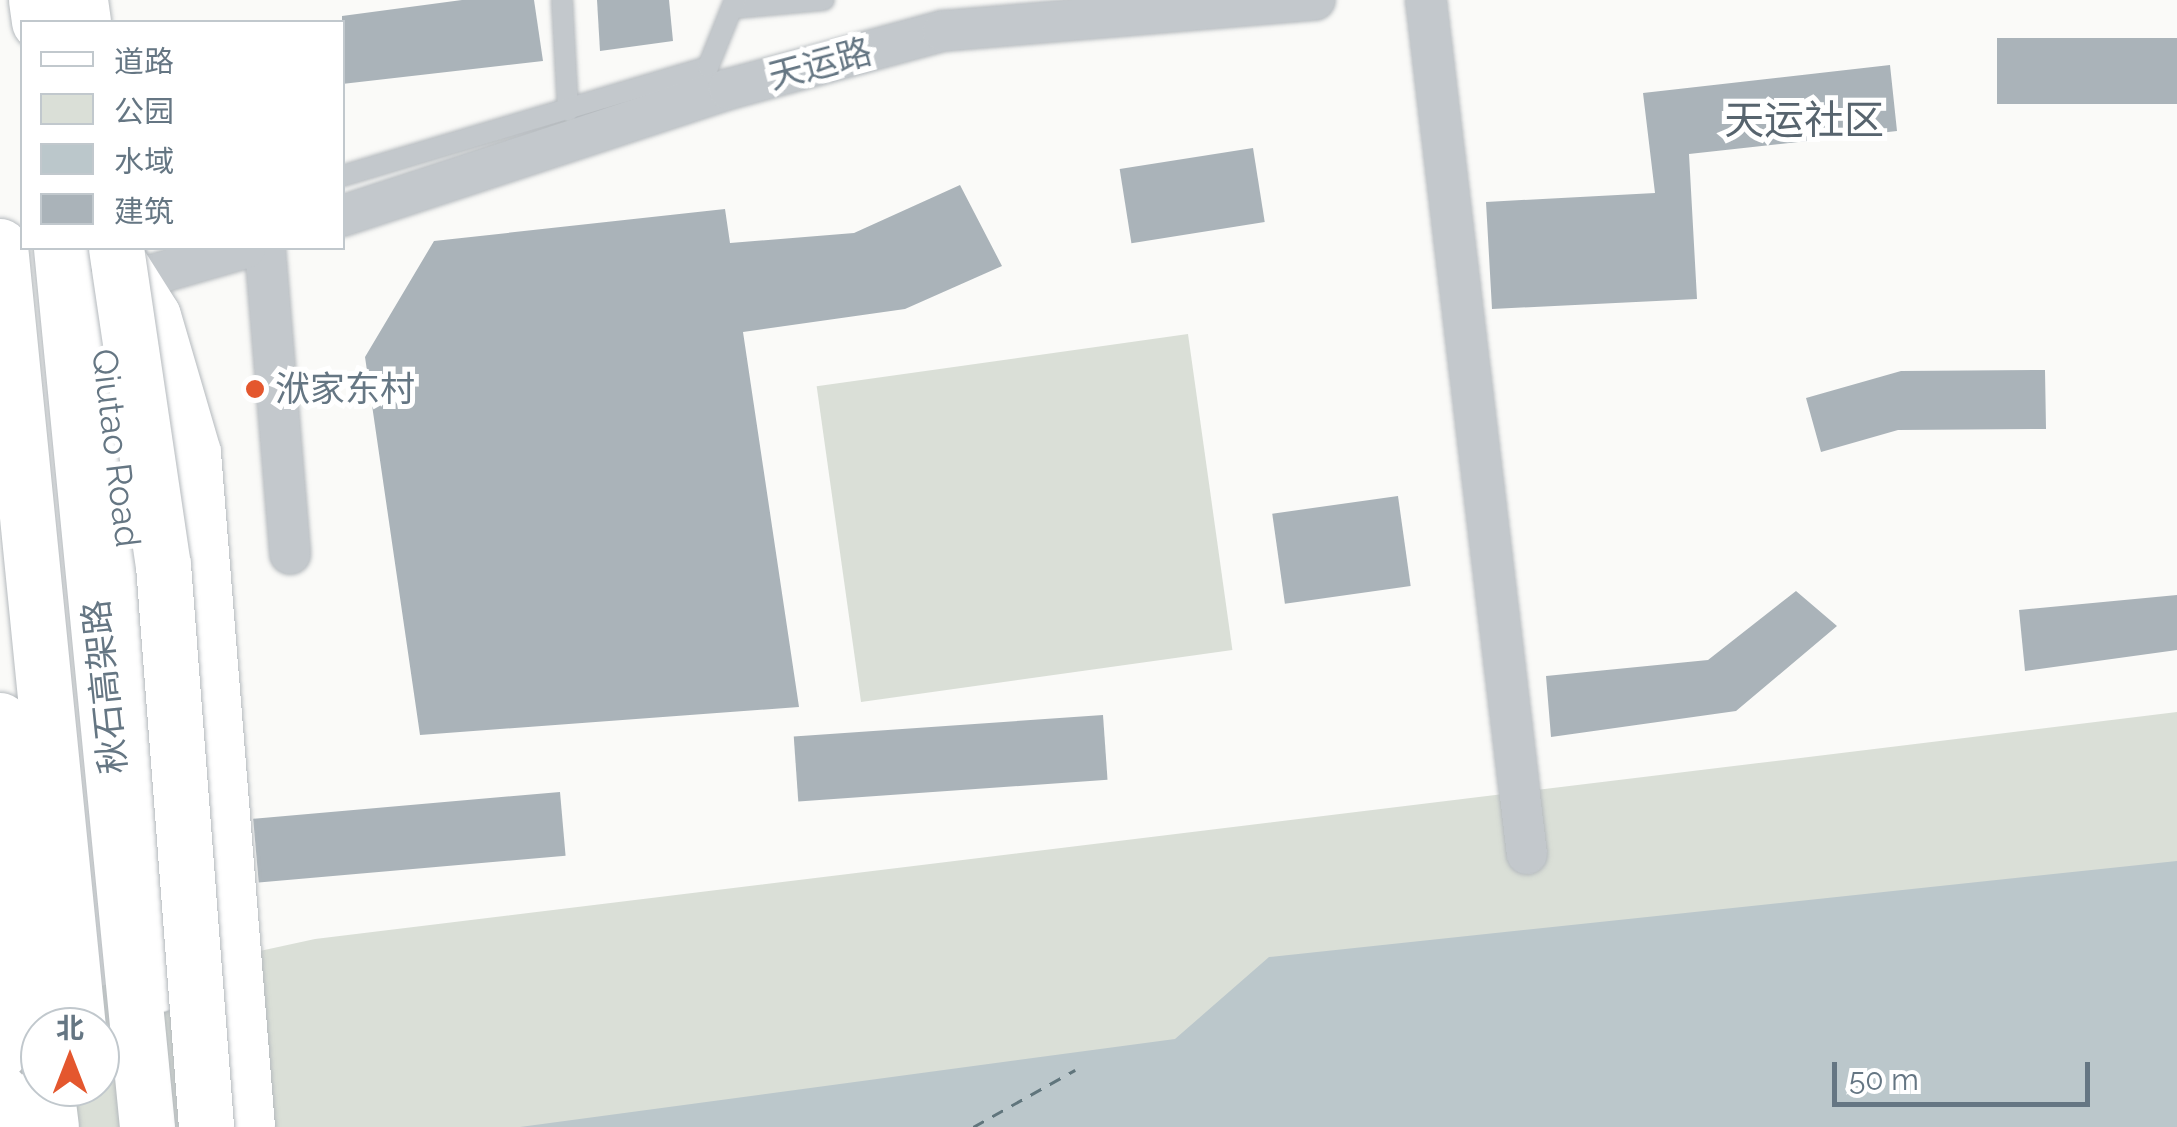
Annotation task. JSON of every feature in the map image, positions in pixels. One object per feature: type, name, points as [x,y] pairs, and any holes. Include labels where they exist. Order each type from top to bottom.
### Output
[{"type":"main road","name":"秋石高架路","points":[[0,246],[40,1007]]},
{"type":"main road","name":"秋石高架路","points":[[61,250],[146,1127]]},
{"type":"main road","points":[[112,256],[153,316],[193,453],[247,1127]]},
{"type":"main road","points":[[112,256],[163,564],[206,1127]]},
{"type":"main road","name":"Qiutao Road","points":[[112,256],[168,1127]]},
{"type":"main road","points":[[0,496],[18,644],[40,1007]]},
{"type":"main road","points":[[0,720],[39,1007]]},
{"type":"main road","points":[[0,861],[37,1007]]},
{"type":"main road","points":[[0,1052],[20,1037]]},
{"type":"main road","points":[[0,1091],[4,1127]]},
{"type":"street","name":"天运路","points":[[345,215],[729,89],[944,31],[1315,0]]},
{"type":"street","points":[[1426,0],[1526,854]]},
{"type":"street","points":[[112,256],[212,250]]},
{"type":"street","points":[[265,250],[290,554]]},
{"type":"lane","points":[[562,0],[568,110]]},
{"type":"lane","points":[[345,175],[708,67],[735,4],[824,0]]},
{"type":"green space","points":[[1188,334],[1232,650],[861,702],[817,386]]},
{"type":"green space","points":[[2177,712],[2177,1127],[0,1127],[0,1008],[315,939]]},
{"type":"water","points":[[2177,861],[2177,1127],[520,1127],[1175,1039],[1269,957]]},
{"type":"building","points":[[462,0],[534,0],[543,61],[345,84],[342,16]]},
{"type":"building","points":[[597,0],[669,0],[673,41],[600,51]]},
{"type":"building","points":[[1997,38],[2177,38],[2177,104],[1997,104]]},
{"type":"building","points":[[1890,65],[1897,131],[1689,154],[1697,299],[1492,309],[1486,202],[1655,193],[1643,93]]},
{"type":"building","points":[[1253,148],[1265,222],[1131,243],[1120,169]]},
{"type":"building","points":[[960,185],[1002,266],[905,309],[743,332],[799,707],[420,735],[365,357],[434,241],[725,209],[730,243],[854,233]]},
{"type":"building","points":[[2045,370],[2046,429],[1898,430],[1821,452],[1806,398],[1901,371]]},
{"type":"building","points":[[1398,496],[1411,586],[1285,604],[1272,514]]},
{"type":"building","points":[[1796,591],[1837,626],[1736,711],[1551,737],[1546,676],[1708,660]]},
{"type":"building","points":[[2177,595],[2177,650],[2025,671],[2019,610]]},
{"type":"building","points":[[1103,715],[1108,780],[798,801],[794,737]]},
{"type":"building","points":[[560,792],[566,856],[259,883],[253,819]]},
{"type":"ferry route","points":[[973,1127],[1075,1070]]},
{"type":"place","name":"洑家东村","points":[[255,389]]},
{"type":"district","name":"天运社区","points":[[1804,120]]}]
